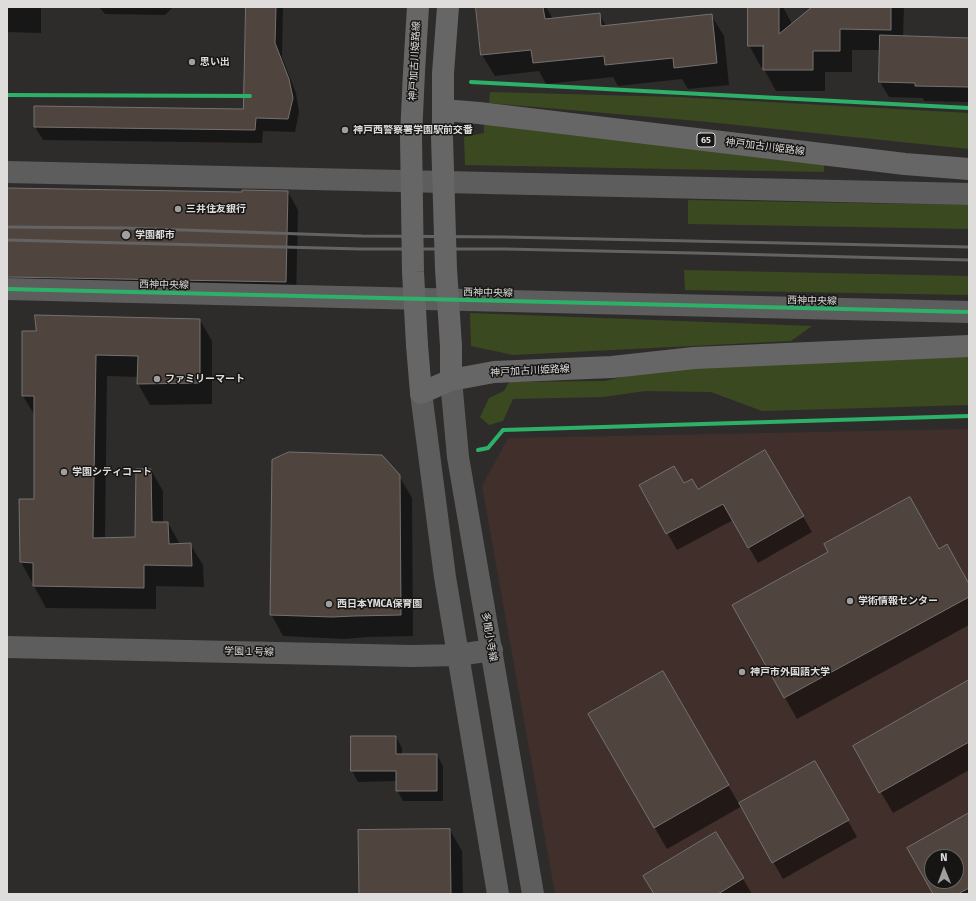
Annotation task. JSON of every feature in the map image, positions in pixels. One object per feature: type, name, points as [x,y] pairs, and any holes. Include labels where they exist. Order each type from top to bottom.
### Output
[{"type":"main road","name":"神戸加古川姫路線","points":[[418,7],[411,136],[413,272],[421,393],[451,380],[494,372],[612,367],[694,358],[969,346]]},
{"type":"main road","points":[[448,7],[442,137],[446,269],[451,346],[451,380]]},
{"type":"main road","name":"神戸加古川姫路線","points":[[443,110],[905,164],[969,169]]},
{"type":"main road","points":[[411,136],[443,110]]},
{"type":"street","points":[[7,172],[969,194]]},
{"type":"street","name":"西神中央線","points":[[7,289],[969,312]]},
{"type":"street","name":"多聞小寺線","points":[[451,380],[458,457],[533,894]]},
{"type":"street","points":[[421,393],[443,563],[498,894]]},
{"type":"street","name":"学園１号線","points":[[7,647],[396,656],[458,656],[492,650]]},
{"type":"shaded area","name":"神戸市外国語大学","points":[[969,429],[969,894],[555,894],[482,486],[508,438]]},
{"type":"green space","points":[[490,92],[677,97],[969,113],[969,149],[698,121],[489,103]]},
{"type":"green space","points":[[484,124],[824,163],[824,172],[465,165],[464,137],[484,133]]},
{"type":"green space","points":[[688,200],[969,205],[969,229],[688,224]]},
{"type":"green space","points":[[684,270],[969,276],[969,295],[685,290]]},
{"type":"green space","points":[[470,313],[812,326],[791,341],[513,355],[471,346]]},
{"type":"green space","points":[[969,356],[969,405],[762,411],[711,392],[645,391],[603,397],[513,399],[503,421],[489,425],[480,417],[489,398],[504,391],[509,382],[605,381],[657,369]]},
{"type":"building","points":[[246,7],[276,7],[275,43],[289,79],[293,98],[288,119],[256,118],[255,130],[34,127],[34,106],[243,109]]},
{"type":"building","points":[[476,7],[543,7],[545,19],[600,13],[601,26],[712,14],[717,63],[674,68],[673,58],[605,65],[604,56],[533,63],[531,50],[481,55]]},
{"type":"building","points":[[748,7],[779,7],[779,34],[812,7],[891,7],[891,30],[840,29],[840,51],[813,51],[813,70],[763,70],[763,46],[748,46]]},
{"type":"building","points":[[880,35],[969,38],[969,87],[915,86],[915,83],[879,82]]},
{"type":"building","points":[[7,188],[242,192],[242,190],[288,191],[286,282],[7,277]]},
{"type":"building","name":"学園シティコート","points":[[35,315],[200,319],[200,383],[137,384],[138,356],[96,355],[93,538],[135,537],[136,469],[151,469],[152,522],[168,522],[169,544],[191,543],[192,566],[144,565],[144,588],[33,586],[33,563],[20,562],[19,499],[34,499],[34,396],[22,396],[22,331],[36,331]]},
{"type":"building","points":[[765,450],[804,516],[748,548],[723,504],[666,534],[639,485],[674,466],[684,483],[692,479],[698,489]]},
{"type":"building","points":[[289,452],[382,455],[400,475],[401,615],[332,617],[270,615],[272,460]]},
{"type":"building","name":"学術情報センター","points":[[910,497],[939,549],[947,544],[969,584],[969,597],[784,698],[732,605],[828,552],[824,544]]},
{"type":"building","points":[[663,671],[729,785],[654,828],[588,714]]},
{"type":"building","points":[[969,680],[969,742],[879,793],[853,746]]},
{"type":"building","points":[[351,736],[396,736],[396,754],[437,754],[437,791],[396,791],[396,771],[351,771]]},
{"type":"building","points":[[815,761],[849,820],[772,863],[739,803]]},
{"type":"building","points":[[969,813],[969,888],[958,894],[933,894],[930,889],[964,889],[964,849],[924,849],[924,878],[907,848]]},
{"type":"building","points":[[450,829],[451,894],[359,894],[358,830]]},
{"type":"building","points":[[716,832],[744,878],[718,894],[654,894],[643,876]]},
{"type":"railway","points":[[7,227],[124,228],[362,236],[505,237],[969,247]]},
{"type":"railway","points":[[7,240],[361,249],[505,249],[969,260]]},
{"type":"cycle path","points":[[471,82],[969,108]]},
{"type":"cycle path","points":[[7,95],[250,96]]},
{"type":"cycle path","points":[[7,289],[969,312]]},
{"type":"cycle path","points":[[478,450],[488,448],[503,430],[969,416]]},
{"type":"place","name":"思い出","points":[[192,62]]},
{"type":"place","name":"神戸西警察署学園駅前交番","points":[[345,130]]},
{"type":"place","name":"三井住友銀行","points":[[178,209]]},
{"type":"place","name":"学園都市","points":[[126,235]]},
{"type":"place","name":"ファミリーマート","points":[[157,379]]},
{"type":"place","name":"学園シティコート","points":[[64,472]]},
{"type":"place","name":"学術情報センター","points":[[850,601]]},
{"type":"place","name":"西日本YMCA保育園","points":[[329,604]]},
{"type":"place","name":"神戸市外国語大学","points":[[742,672]]}]
